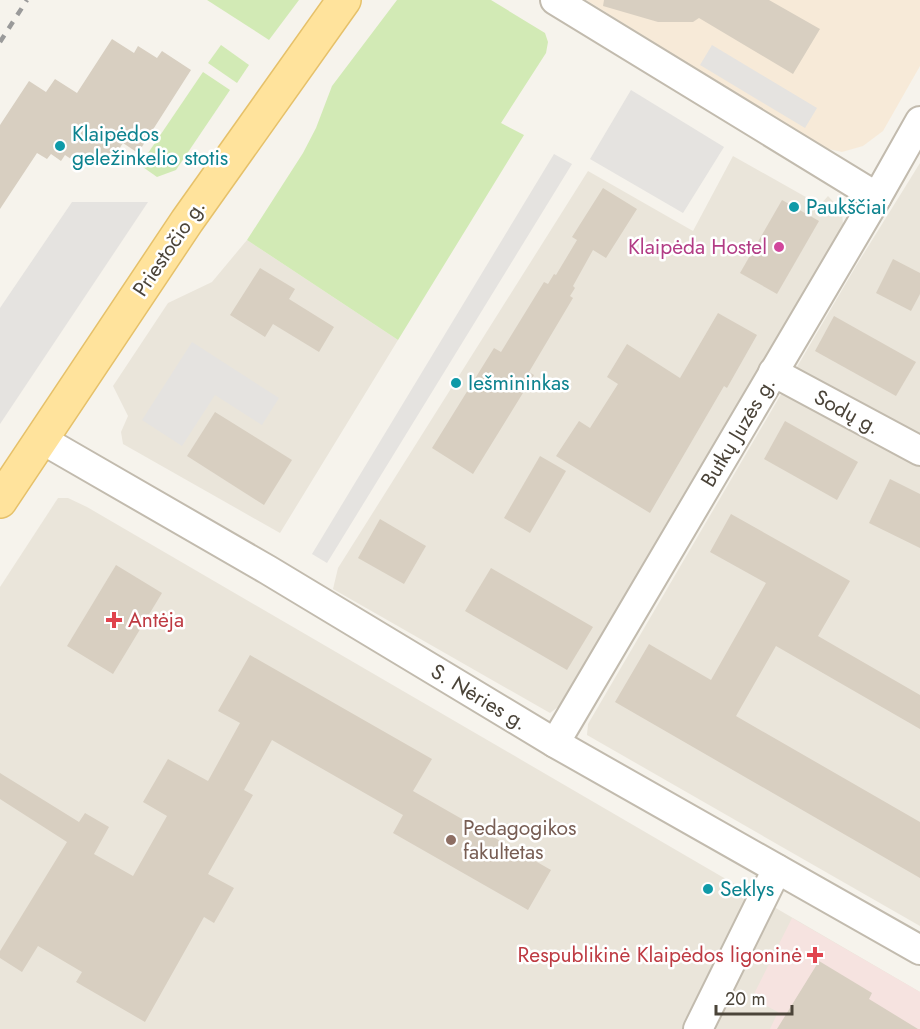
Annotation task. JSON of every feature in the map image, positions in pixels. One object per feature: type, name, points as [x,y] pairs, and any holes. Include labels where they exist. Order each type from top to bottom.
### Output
[{"type":"main road","name":"Priestočio g.","points":[[0,501],[187,221],[344,0]]},
{"type":"street","points":[[555,0],[877,197]]},
{"type":"street","name":"Butkų Juzės g.","points":[[555,743],[920,121]]},
{"type":"street","name":"Sodų g.","points":[[773,372],[920,451]]},
{"type":"street","name":"S. Nėries g.","points":[[41,439],[282,579],[555,743],[920,950]]},
{"type":"street","points":[[698,1029],[777,869]]},
{"type":"shaded area","points":[[586,0],[920,0],[920,66],[883,131],[863,146],[842,152],[824,148]]},
{"type":"shaded area","points":[[712,45],[817,108],[805,128],[700,65]]},
{"type":"shaded area","points":[[631,90],[724,147],[683,213],[590,159]]},
{"type":"shaded area","points":[[554,154],[572,164],[327,563],[312,554]]},
{"type":"shaded area","points":[[733,156],[820,205],[828,196],[842,211],[843,225],[558,707],[550,713],[333,589],[338,568],[588,171],[693,231]]},
{"type":"shaded area","points":[[920,163],[920,926],[587,735],[588,724],[856,266]]},
{"type":"shaded area","points":[[72,202],[148,202],[0,424],[0,308]]},
{"type":"shaded area","points":[[247,240],[398,340],[280,533],[123,444],[121,432],[128,416],[113,386],[168,303],[212,282]]},
{"type":"shaded area","points":[[192,342],[279,398],[262,425],[215,395],[182,446],[142,420]]},
{"type":"shaded area","points":[[58,498],[68,498],[87,507],[920,992],[920,1029],[0,1029],[0,587]]},
{"type":"shaded area","name":"Respublikinė Klaipėdos ligoninė","points":[[792,918],[920,992],[920,1029],[770,1029],[778,1012],[752,998]]},
{"type":"green space","points":[[207,0],[299,0],[269,40]]},
{"type":"green space","points":[[397,0],[491,0],[545,33],[548,42],[546,53],[501,123],[524,135],[398,340],[247,240],[303,153],[316,128],[332,86]]},
{"type":"green space","points":[[221,45],[249,65],[237,83],[208,63]]},
{"type":"green space","points":[[203,72],[230,90],[176,170],[157,177],[140,165]]},
{"type":"building","points":[[604,0],[769,0],[820,29],[793,74],[699,18],[693,22],[658,22],[603,6]]},
{"type":"building","points":[[112,39],[134,53],[138,46],[157,58],[162,51],[191,70],[138,153],[123,143],[117,152],[114,150],[104,164],[91,155],[87,160],[78,154],[74,161],[65,155],[61,161],[51,154],[47,159],[37,153],[0,209],[0,125],[29,81],[46,92],[55,79],[77,93]]},
{"type":"building","points":[[603,188],[637,209],[606,258],[593,250],[573,286],[575,288],[570,296],[573,298],[529,372],[534,375],[473,474],[432,448],[494,348],[501,352],[544,282],[548,284],[554,274],[556,275],[577,240],[572,237]]},
{"type":"building","name":"Klaipėda Hostel","points":[[782,200],[819,221],[777,294],[740,273]]},
{"type":"building","points":[[893,259],[920,273],[920,294],[911,311],[876,293]]},
{"type":"building","points":[[260,268],[295,289],[289,299],[334,327],[319,352],[273,324],[265,337],[230,315]]},
{"type":"building","points":[[718,313],[757,335],[727,388],[724,386],[650,513],[556,456],[579,421],[590,428],[618,384],[607,377],[627,344],[680,378]]},
{"type":"building","points":[[834,316],[916,362],[896,396],[815,351]]},
{"type":"building","points":[[215,412],[292,460],[264,505],[187,456]]},
{"type":"building","points":[[785,421],[858,462],[837,500],[764,459]]},
{"type":"building","points":[[540,456],[566,471],[530,533],[504,518]]},
{"type":"building","points":[[890,479],[920,494],[920,548],[869,523]]},
{"type":"building","points":[[731,514],[850,581],[818,636],[920,695],[920,729],[776,646],[736,716],[920,822],[920,878],[615,702],[649,644],[711,680],[766,583],[710,552]]},
{"type":"building","points":[[380,519],[426,546],[404,584],[358,558]]},
{"type":"building","name":"Antėja","points":[[116,565],[162,593],[113,674],[67,646]]},
{"type":"building","points":[[491,568],[593,627],[567,670],[465,611]]},
{"type":"building","name":"Pedagogikos fakultetas","points":[[250,655],[432,759],[413,791],[551,870],[528,910],[393,833],[403,815],[272,740],[244,790],[253,795],[208,874],[234,888],[214,923],[204,917],[145,1022],[76,982],[82,972],[38,946],[22,972],[0,958],[0,951],[67,842],[0,799],[0,773],[79,822],[85,813],[109,827],[94,854],[133,876],[167,816],[143,802],[168,759],[208,781],[240,723],[218,711]]},
{"type":"building","points":[[819,961],[872,993],[869,999],[918,1029],[777,1029]]},
{"type":"railway","points":[[0,42],[27,0]]},
{"type":"place","name":"Klaipėdos geležinkelio stotis","points":[[60,146]]},
{"type":"place","name":"Paukščiai","points":[[794,207]]},
{"type":"place","name":"Klaipėda Hostel","points":[[779,247]]},
{"type":"place","name":"Iešmininkas","points":[[456,383]]},
{"type":"place","name":"Antėja","points":[[114,620]]},
{"type":"place","name":"Pedagogikos fakultetas","points":[[451,840]]},
{"type":"place","name":"Seklys","points":[[708,889]]},
{"type":"place","name":"Respublikinė Klaipėdos ligoninė","points":[[815,955]]}]
